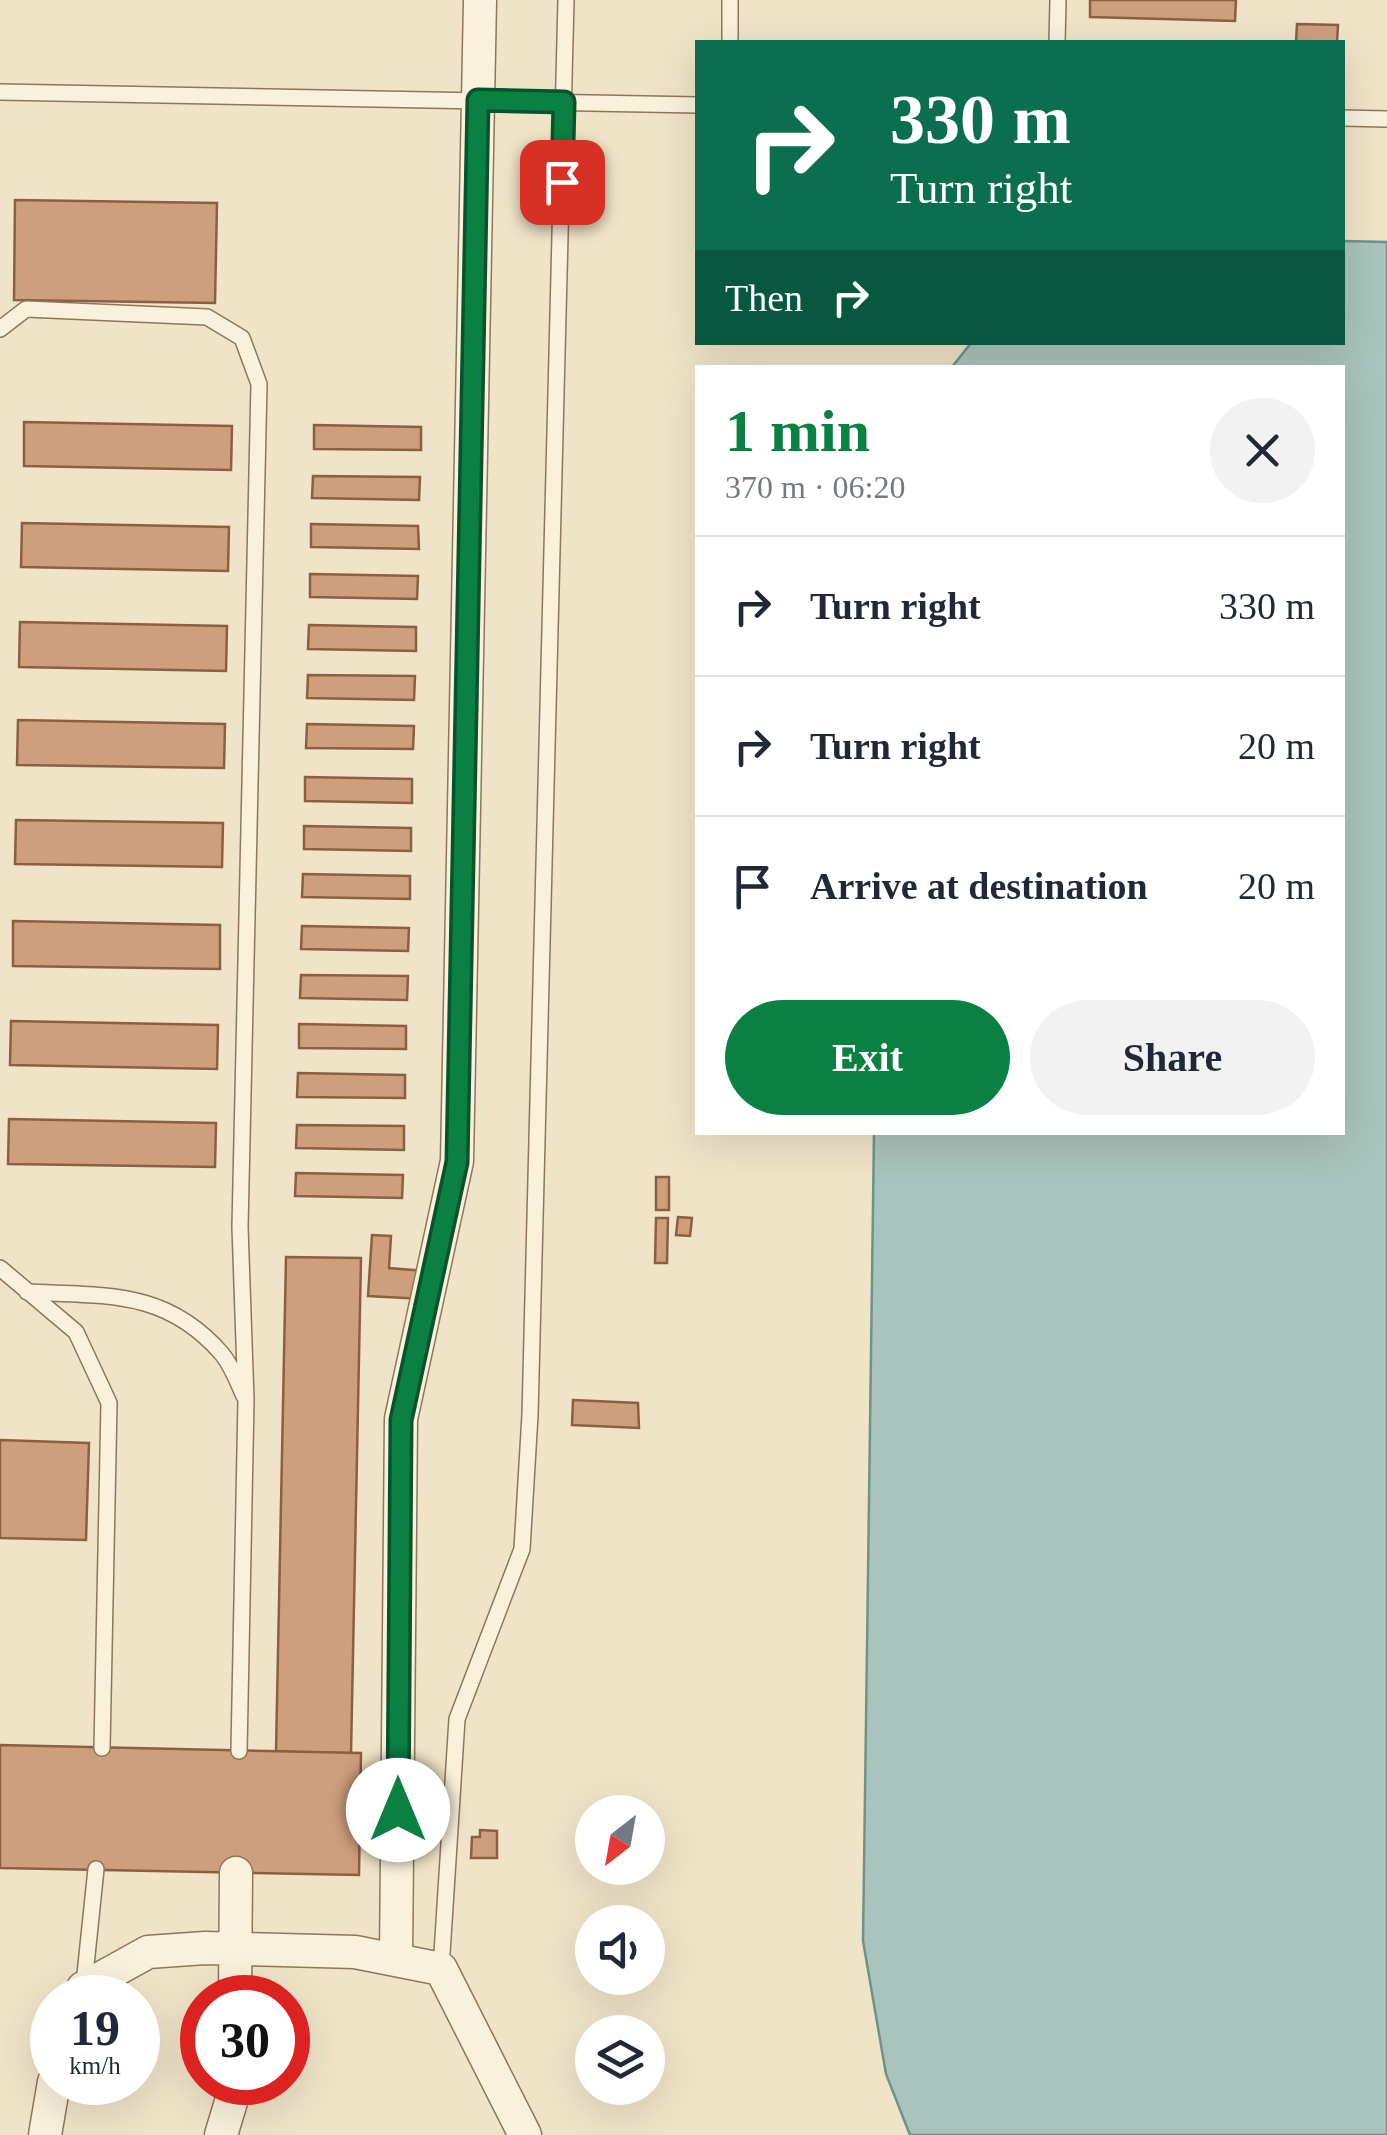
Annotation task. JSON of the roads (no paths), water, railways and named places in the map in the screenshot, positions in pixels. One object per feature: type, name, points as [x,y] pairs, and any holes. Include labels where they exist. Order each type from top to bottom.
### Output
[{"type":"street","points":[[396,1960],[401,1420],[457,1162],[480,0]]},
{"type":"street","points":[[235,1975],[236,1872]]},
{"type":"street","points":[[111,1975],[148,1952],[234,1949],[355,1952],[441,1969],[524,2135]]},
{"type":"street","points":[[44,2135],[50,2105]]},
{"type":"street","points":[[221,2135],[230,2105]]},
{"type":"lane","points":[[441,1969],[457,1719],[522,1549],[530,1415],[566,0]]},
{"type":"lane","points":[[730,0],[730,38]]},
{"type":"lane","points":[[1057,40],[1058,0]]},
{"type":"lane","points":[[0,92],[695,105]]},
{"type":"lane","points":[[1345,118],[1387,119]]},
{"type":"lane","points":[[0,329],[26,309],[207,317],[242,338],[259,384],[240,1227],[246,1400],[239,1750]]},
{"type":"lane","points":[[0,1268],[76,1332],[109,1403],[102,1748]]},
{"type":"lane","points":[[27,1292],[134,1298],[182,1316],[224,1356],[246,1400]]},
{"type":"lane","points":[[84,1975],[96,1869]]},
{"type":"water","points":[[1345,241],[1387,242],[1387,2135],[910,2135],[886,2074],[863,1941],[874,1135],[1345,1135],[1345,365],[954,365],[969,345],[1345,345]]}]
